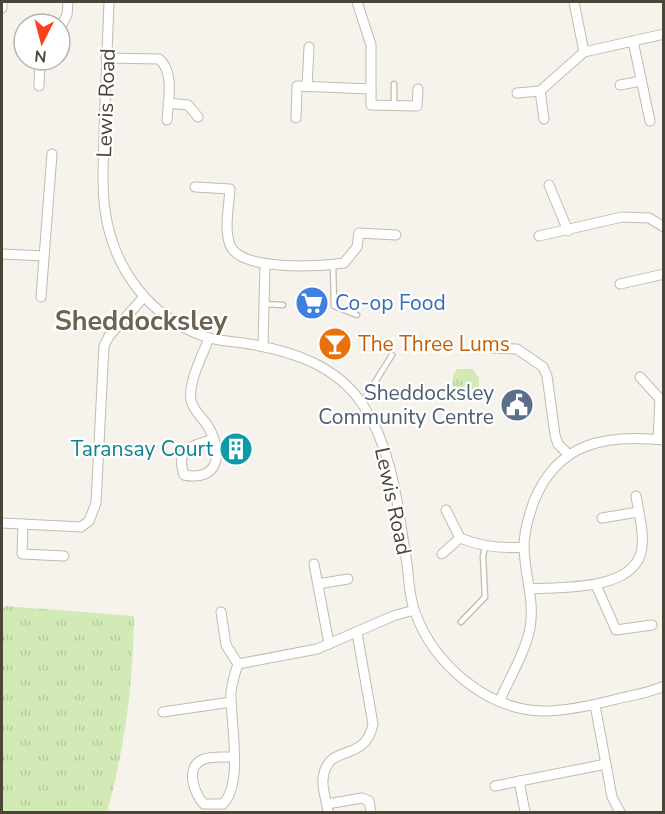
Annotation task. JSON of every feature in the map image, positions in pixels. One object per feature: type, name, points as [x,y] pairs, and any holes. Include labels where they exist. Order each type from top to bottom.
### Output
[{"type":"street","points":[[2,2],[2,8]]},
{"type":"street","name":"Lewis Road","points":[[110,2],[106,58],[104,208],[115,251],[143,298],[186,329],[209,338],[291,352],[313,361],[338,378],[362,403],[377,429],[387,457],[414,610],[432,646],[455,673],[475,688],[500,700],[544,711],[595,705],[663,686]]},
{"type":"street","points":[[357,2],[371,45],[371,105],[417,106],[418,88]]},
{"type":"street","points":[[574,2],[584,52]]},
{"type":"street","points":[[517,93],[540,91],[584,52],[663,34]]},
{"type":"street","points":[[633,41],[650,121]]},
{"type":"street","points":[[307,87],[309,47]]},
{"type":"street","points":[[106,58],[159,59],[169,72],[167,120]]},
{"type":"street","points":[[39,86],[40,72]]},
{"type":"street","points":[[620,85],[641,81]]},
{"type":"street","points":[[296,118],[297,87],[371,89]]},
{"type":"street","points":[[540,91],[544,119]]},
{"type":"street","points":[[168,103],[188,105],[198,117]]},
{"type":"street","points":[[41,297],[52,154]]},
{"type":"street","points":[[549,185],[568,231]]},
{"type":"street","points":[[195,187],[230,189],[230,243],[243,259],[265,264],[333,265],[344,263],[352,256],[357,248],[359,233],[396,235]]},
{"type":"street","points":[[539,236],[622,217],[649,218],[663,227]]},
{"type":"street","points":[[2,254],[44,256]]},
{"type":"street","points":[[263,346],[265,264]]},
{"type":"street","points":[[620,284],[663,274]]},
{"type":"street","points":[[2,523],[81,527],[89,522],[94,513],[104,346],[109,336],[143,298]]},
{"type":"street","points":[[209,338],[192,387],[191,401],[213,439],[216,460],[210,473],[196,477],[184,475],[180,463],[182,454],[187,449],[213,439]]},
{"type":"street","points":[[492,348],[517,349],[543,367],[548,376],[555,435],[558,444],[569,455]]},
{"type":"street","points":[[500,700],[527,640],[531,609],[524,547],[525,529],[542,482],[569,455],[589,444],[622,437],[661,440],[662,399],[640,377]]},
{"type":"street","points":[[530,589],[596,585],[631,568],[640,556],[642,542],[636,496]]},
{"type":"street","points":[[446,510],[460,538],[485,547],[504,549],[524,547]]},
{"type":"street","points":[[602,518],[638,512]]},
{"type":"street","points":[[23,524],[22,554],[64,556]]},
{"type":"street","points":[[442,554],[460,538]]},
{"type":"street","points":[[314,564],[329,644]]},
{"type":"street","points":[[318,584],[348,579]]},
{"type":"street","points":[[596,585],[616,630],[652,625]]},
{"type":"street","points":[[238,664],[329,644],[393,616],[414,610]]},
{"type":"street","points":[[221,612],[226,645],[238,664],[231,702],[233,757],[231,796],[223,804],[204,804],[196,796],[194,788],[193,771],[196,765],[202,759],[233,757]]},
{"type":"street","points":[[357,633],[373,723],[370,737],[361,748],[338,755],[330,762],[323,778],[328,808],[362,798],[369,801],[371,813]]},
{"type":"street","points":[[163,712],[231,702]]},
{"type":"street","points":[[595,705],[612,797],[620,813]]},
{"type":"street","points":[[495,786],[606,764]]},
{"type":"street","points":[[519,781],[525,813]]},
{"type":"lane","points":[[394,84],[394,105]]},
{"type":"lane","points":[[333,265],[334,306],[357,315]]},
{"type":"lane","points":[[264,304],[283,305]]},
{"type":"lane","points":[[362,403],[392,355]]},
{"type":"lane","points":[[461,622],[485,597],[483,556],[485,547]]},
{"type":"green space","points":[[457,369],[472,369],[479,378],[479,397],[453,396],[453,376]]},
{"type":"green space","points":[[5,606],[134,616],[127,715],[119,764],[107,812],[2,812],[2,611]]},
{"type":"place","name":"Co-op Food","points":[[312,303]]},
{"type":"place","name":"The Three Lums","points":[[335,344]]},
{"type":"place","name":"Sheddocksley Community Centre","points":[[517,405]]},
{"type":"place","name":"Taransay Court","points":[[236,449]]},
{"type":"district","name":"Sheddocksley","points":[[141,321]]}]
